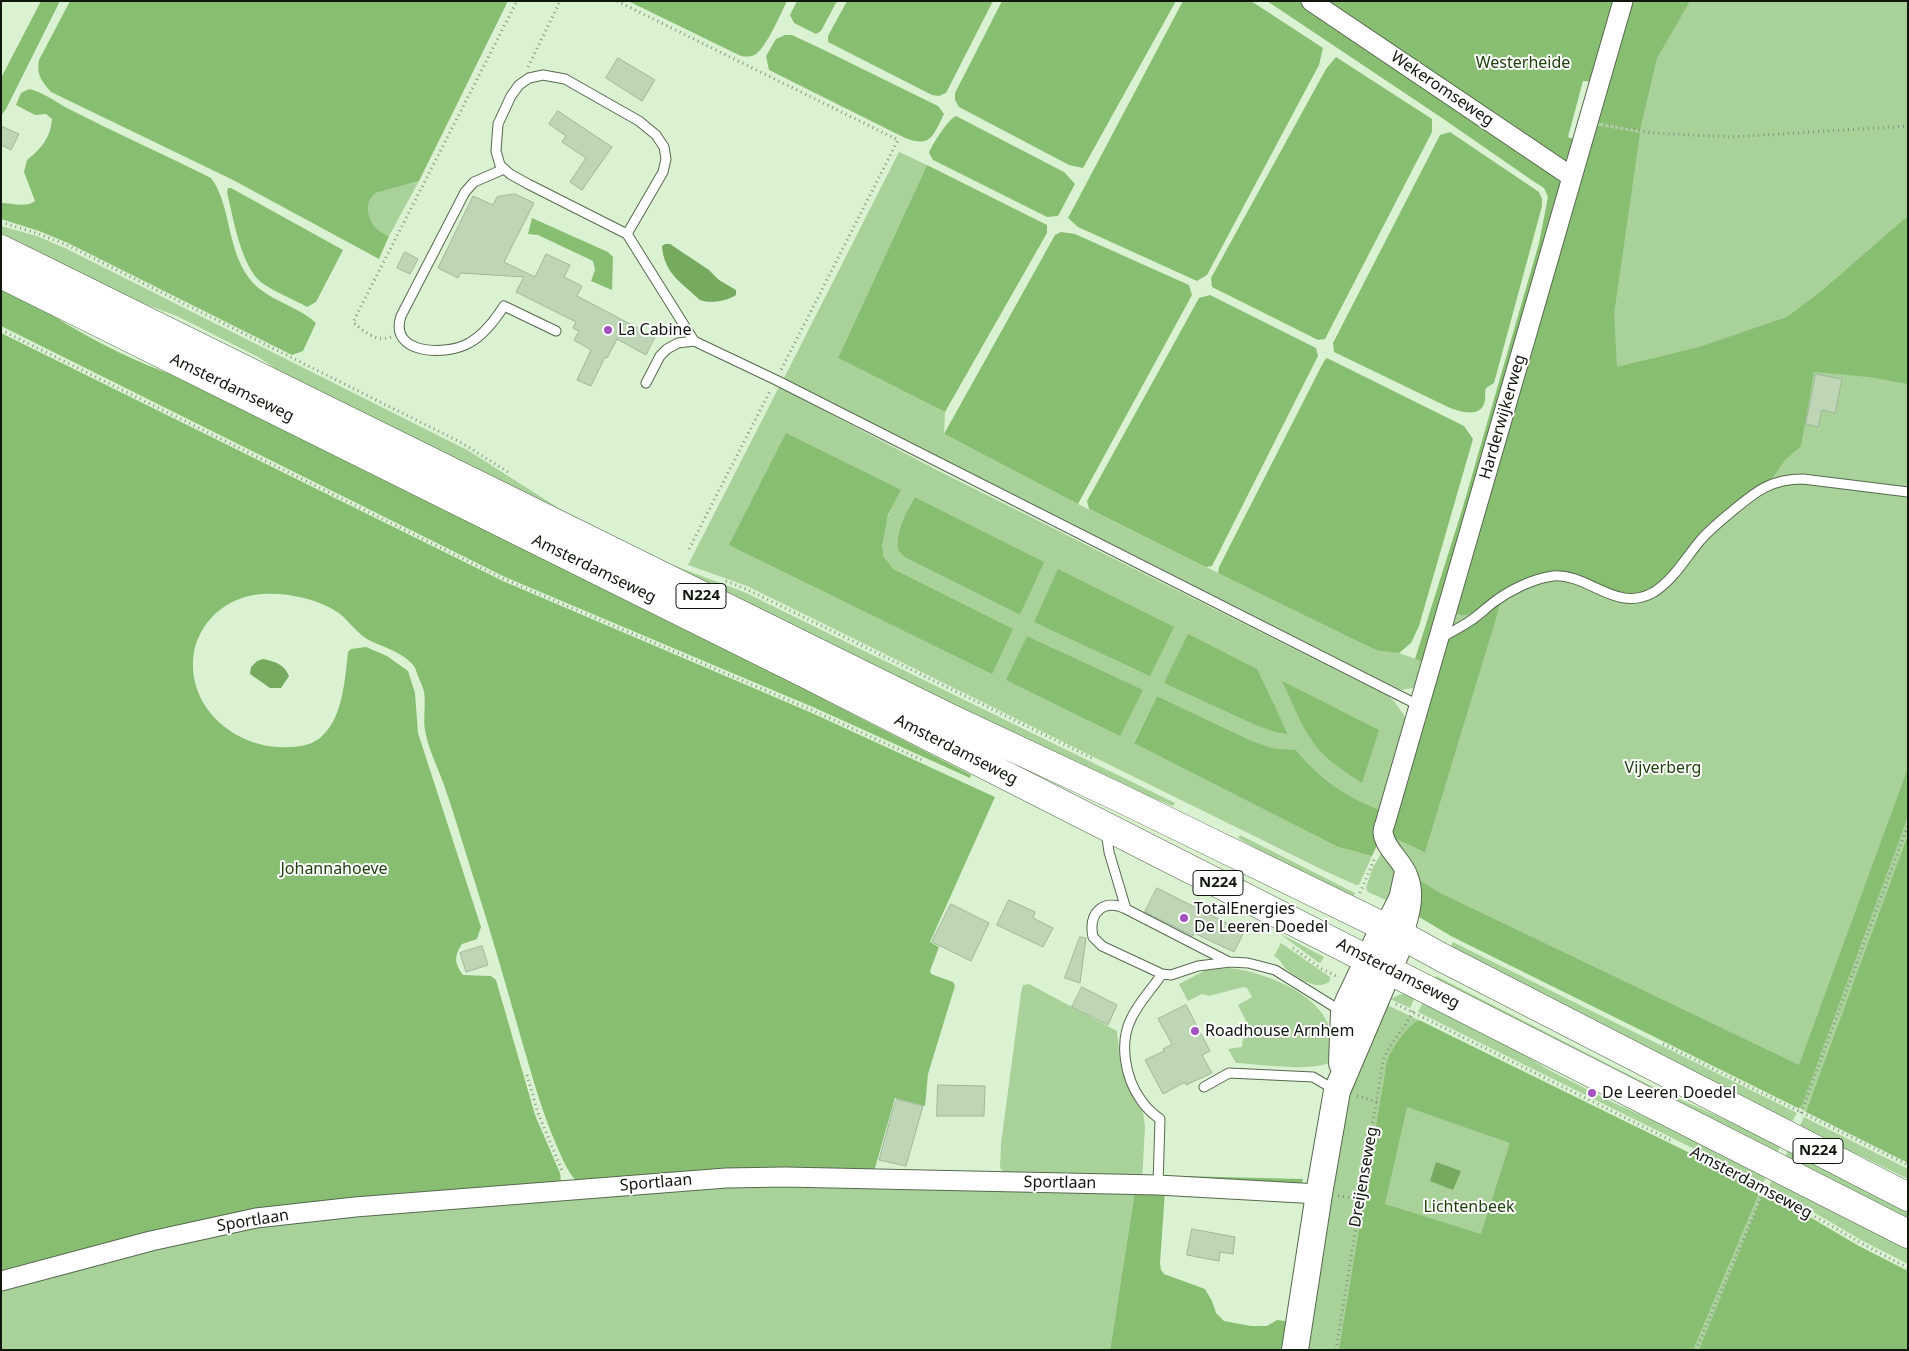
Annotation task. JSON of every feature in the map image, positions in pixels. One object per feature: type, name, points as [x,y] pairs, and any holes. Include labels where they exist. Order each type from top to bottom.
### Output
[{"type":"main road","name":"Amsterdamseweg","points":[[1,249],[950,718],[1118,797],[1394,932],[1441,957],[1796,1124],[1908,1197]]},
{"type":"main road","name":"Amsterdamseweg","points":[[1,274],[806,674],[1379,964],[1770,1177],[1908,1234]]},
{"type":"main road","points":[[1295,1350],[1319,1194],[1339,1084],[1355,1020],[1394,932]]},
{"type":"street","name":"Wekeromseweg","points":[[1311,1],[1572,177]]},
{"type":"street","name":"Harderwijkerweg","points":[[1383,833],[1623,1]]},
{"type":"street","points":[[1383,833],[1390,848],[1405,868],[1409,877],[1411,891],[1411,905],[1394,932]]},
{"type":"street","name":"Sportlaan","points":[[1,1281],[150,1242],[256,1218],[356,1207],[726,1178],[761,1177],[1158,1186],[1319,1194]]},
{"type":"lane","points":[[627,234],[663,172],[666,159],[664,147],[656,135],[639,121],[565,79],[543,75],[529,78],[519,85],[511,96],[498,124],[496,151],[500,165],[510,174],[528,184],[627,234],[694,342]]},
{"type":"lane","points":[[504,169],[474,182],[465,192],[401,316],[398,325],[400,335],[406,342],[417,348],[442,351],[457,349],[481,335],[504,306],[556,331]]},
{"type":"lane","points":[[646,383],[660,356],[667,349],[678,344],[694,342],[776,380],[1420,706]]},
{"type":"lane","points":[[1438,640],[1471,620],[1508,593],[1541,579],[1554,576],[1583,582],[1600,591],[1625,599],[1639,598],[1653,592],[1676,572],[1700,540],[1716,525],[1745,499],[1772,483],[1787,479],[1803,479],[1908,492]]},
{"type":"lane","points":[[1105,826],[1109,852],[1126,909]]},
{"type":"lane","points":[[1230,962],[1117,904],[1109,904],[1102,908],[1094,915],[1092,921],[1093,937],[1102,946],[1162,974],[1171,975],[1198,966],[1230,962],[1248,963],[1275,970],[1355,1020]]},
{"type":"lane","points":[[1158,1186],[1160,1120],[1140,1100],[1131,1081],[1125,1054],[1125,1038],[1131,1018],[1162,974]]},
{"type":"lane","points":[[1204,1087],[1229,1073],[1313,1077],[1339,1084]]},
{"type":"path","points":[[400,335],[385,339],[374,338],[362,331],[353,322],[517,1]]},
{"type":"path","points":[[519,85],[560,1]]},
{"type":"path","points":[[617,1],[898,140],[690,549]]},
{"type":"path","points":[[1589,122],[1653,133],[1732,137],[1908,126]]},
{"type":"path","points":[[1,222],[67,245],[462,443],[513,476]]},
{"type":"path","name":"Amsterdamseweg","points":[[1,330],[504,579],[814,711],[926,762]]},
{"type":"path","points":[[723,580],[746,589],[1097,761]]},
{"type":"path","points":[[1796,1124],[1908,825]]},
{"type":"path","points":[[1361,892],[1370,866],[1382,845],[1383,833]]},
{"type":"path","name":"Amsterdamseweg","points":[[1290,946],[1327,972],[1412,1012],[1677,1144]]},
{"type":"path","name":"Dreijenseweg","points":[[1336,1350],[1379,1092],[1381,1070],[1387,1051],[1408,1023],[1412,1012]]},
{"type":"path","points":[[1662,1044],[1796,1124],[1908,1165]]},
{"type":"path","points":[[527,1075],[538,1113],[570,1190]]},
{"type":"path","points":[[1696,1350],[1770,1177]]},
{"type":"path","name":"Amsterdamseweg","points":[[1770,1177],[1861,1244],[1908,1268]]},
{"type":"green space","points":[[41,1],[60,1],[1,116],[1,78]]},
{"type":"green space","points":[[70,1],[508,1],[419,181],[376,193],[368,205],[372,223],[378,230],[389,236],[379,259],[233,180],[51,92],[39,74],[39,60]]},
{"type":"green space","points":[[628,1],[787,1],[765,44],[756,54],[747,57],[741,56]]},
{"type":"green space","points":[[797,1],[837,1],[821,31],[816,34],[794,23],[790,15]]},
{"type":"green space","points":[[847,1],[993,1],[946,93],[939,96],[932,95],[828,42],[828,36]]},
{"type":"green space","points":[[1002,1],[1176,1],[1083,168],[1069,165],[959,107],[955,100],[955,93]]},
{"type":"green space","points":[[1183,1],[1251,1],[1323,48],[1319,65],[1207,275],[1197,281],[1078,227],[1068,218]]},
{"type":"green space","points":[[1267,1],[1304,1],[1559,174],[1563,187],[1425,662],[1415,659],[1462,510],[1539,243],[1548,197],[1544,188]]},
{"type":"green space","name":"Westerheide","points":[[1318,1],[1618,1],[1595,82],[1583,81],[1568,137],[1578,141],[1568,159],[1562,162]]},
{"type":"green space","points":[[1628,1],[1690,1],[1657,58],[1640,130],[1595,122]]},
{"type":"green space","name":"Vijverberg","points":[[1629,1],[1908,1],[1908,1162],[1451,936],[1392,837],[1400,840],[1393,821]]},
{"type":"green space","points":[[785,35],[792,35],[938,106],[944,114],[934,134],[926,141],[921,142],[905,138],[769,70],[766,56],[776,39]]},
{"type":"green space","points":[[1336,57],[1432,119],[1432,132],[1325,339],[1318,340],[1212,287],[1211,278],[1326,69]]},
{"type":"green space","points":[[29,89],[211,178],[222,200],[236,253],[249,278],[264,292],[300,311],[316,323],[303,351],[292,355],[68,243],[39,231],[1,219],[1,203],[23,205],[35,201],[24,172],[27,160],[41,147],[47,137],[52,119],[46,114],[35,115],[16,105],[21,93]]},
{"type":"green space","points":[[956,116],[1064,172],[1075,184],[1058,216],[1047,217],[933,160],[929,153],[930,149],[945,127]]},
{"type":"green space","points":[[1594,125],[1640,133],[1614,314],[1617,367],[1699,347],[1787,317],[1819,293],[1908,216],[1908,384],[1869,377],[1814,372],[1801,446],[1785,460],[1771,480],[1757,488],[1660,582],[1638,595],[1625,595],[1601,587],[1584,578],[1553,572],[1481,609],[1461,615],[1453,610]]},
{"type":"green space","points":[[1450,132],[1539,192],[1542,199],[1542,206],[1494,383],[1486,388],[1483,406],[1475,412],[1458,411],[1448,407],[1334,352],[1333,343],[1440,135]]},
{"type":"green space","points":[[899,152],[927,165],[838,358],[945,412],[944,434],[1078,504],[1363,644],[1379,651],[1399,653],[1425,662],[1419,687],[1401,690],[784,378]]},
{"type":"green space","points":[[927,165],[1047,225],[1047,233],[945,412],[838,358]]},
{"type":"green space","points":[[419,181],[389,236],[376,228],[372,223],[368,209],[372,197],[376,193]]},
{"type":"green space","points":[[228,188],[343,250],[316,302],[307,307],[267,286],[255,276],[243,254],[235,228],[227,192]]},
{"type":"green space","points":[[532,218],[608,252],[613,257],[612,290],[591,281],[595,270],[593,261],[538,235],[528,234]]},
{"type":"green space","points":[[1,226],[37,236],[65,248],[469,451],[560,509],[670,564],[744,592],[1175,803],[1173,806],[1092,774],[315,394],[258,357],[177,316],[106,290],[1,238]]},
{"type":"green space","points":[[1061,232],[1075,234],[1189,285],[1192,295],[1078,504],[944,434],[1055,235]]},
{"type":"green space","points":[[1,284],[67,325],[118,352],[190,381],[743,653],[829,702],[971,775],[970,778],[815,708],[505,577],[1,326]]},
{"type":"green space","points":[[1210,295],[1316,348],[1318,356],[1212,566],[1206,567],[1089,509],[1087,501],[1199,298]]},
{"type":"green space","name":"Johannahoeve","points":[[1,333],[503,581],[812,713],[995,797],[930,942],[939,947],[930,971],[931,974],[953,982],[955,986],[928,1074],[925,1106],[895,1098],[873,1175],[577,1182],[560,1154],[538,1095],[480,897],[447,794],[426,737],[424,692],[415,667],[398,653],[367,639],[339,613],[325,605],[295,596],[254,595],[242,598],[220,609],[204,627],[198,638],[193,662],[195,680],[200,697],[222,725],[237,735],[253,742],[270,746],[288,747],[311,743],[323,735],[330,727],[339,707],[348,652],[351,649],[366,647],[387,656],[408,671],[415,693],[418,733],[481,927],[477,939],[462,944],[456,956],[458,967],[463,975],[491,976],[496,980],[535,1115],[560,1173],[561,1181],[559,1184],[354,1202],[1,1277]]},
{"type":"green space","points":[[1327,358],[1464,426],[1473,439],[1419,626],[1411,643],[1399,653],[1379,651],[1363,644],[1218,573],[1219,567]]},
{"type":"green space","points":[[779,387],[933,468],[1388,696],[1394,701],[1409,722],[1382,811],[1345,793],[1325,779],[1296,750],[1272,748],[1252,741],[1157,696],[1134,742],[1338,847],[1372,856],[1359,885],[1325,871],[747,586],[688,565]],"holes":[[[901,490],[887,519],[882,541],[883,551],[886,560],[893,569],[917,582],[729,545]],[[915,497],[1043,562],[1020,615],[904,557],[898,550],[897,543],[905,516]],[[1188,634],[1277,712],[1288,733]],[[1027,636],[1055,649],[1007,680]],[[1283,682],[1341,769],[1311,740]]]},
{"type":"green space","points":[[786,433],[901,490],[888,515],[882,546],[884,557],[893,569],[1013,629],[992,674],[729,545]]},
{"type":"green space","points":[[915,497],[1044,562],[1020,615],[904,557],[898,550],[898,536],[905,516]]},
{"type":"green space","points":[[1058,569],[1174,627],[1150,676],[1034,622]]},
{"type":"green space","points":[[1500,603],[1425,852],[1392,837],[1392,821],[1445,642],[1474,624]]},
{"type":"green space","points":[[1188,634],[1257,669],[1288,734],[1258,726],[1164,683]]},
{"type":"green space","points":[[1027,636],[1143,690],[1120,736],[1006,680]]},
{"type":"green space","points":[[1282,681],[1379,730],[1362,783],[1335,764],[1317,747],[1304,728]]},
{"type":"green space","points":[[1157,696],[1252,741],[1272,748],[1296,750],[1325,779],[1345,793],[1382,811],[1378,843],[1372,856],[1338,847],[1134,743]]},
{"type":"green space","points":[[1908,768],[1908,816],[1802,1105],[1798,1108],[1451,936],[1417,914],[1414,877],[1440,893],[1799,1065]]},
{"type":"green space","points":[[1240,835],[1355,893],[1352,900],[1290,868],[1238,838]]},
{"type":"green space","points":[[1908,835],[1908,1163],[1806,1112]]},
{"type":"green space","points":[[1382,852],[1397,871],[1394,892],[1386,900],[1368,892],[1366,888],[1372,869]]},
{"type":"green space","points":[[1279,933],[1324,957],[1321,962],[1319,963]]},
{"type":"green space","points":[[1453,942],[1797,1113],[1790,1125],[1449,950]]},
{"type":"green space","points":[[1281,943],[1330,977],[1330,981],[1320,985],[1308,983],[1287,970],[1279,959],[1274,956]]},
{"type":"green space","points":[[1230,968],[1258,974],[1274,980],[1303,995],[1315,1005],[1324,1017],[1330,1030],[1332,1061],[1314,1067],[1236,1063],[1228,1049],[1242,1047],[1243,1037],[1249,1027],[1238,1005],[1252,997],[1247,988],[1243,987],[1209,996],[1202,994],[1188,1001],[1179,984],[1208,969]]},
{"type":"green space","points":[[1436,976],[1651,1086],[1781,1145],[1776,1155],[1434,981]]},
{"type":"green space","points":[[1029,984],[1117,1031],[1120,1061],[1128,1084],[1143,1112],[1145,1127],[1142,1180],[1005,1173],[1000,1168],[1001,1144],[1021,993],[1023,985]]},
{"type":"green space","points":[[1404,993],[1416,995],[1410,1008],[1390,999]]},
{"type":"green space","points":[[1425,998],[1478,1026],[1549,1070],[1610,1101],[1768,1173],[1763,1183],[1418,1012]]},
{"type":"green space","name":"Lichtenbeek","points":[[1385,1004],[1908,1272],[1908,1350],[1302,1350],[1343,1101]]},
{"type":"green space","name":"Lichtenbeek","points":[[1417,1021],[1421,1021],[1759,1187],[1758,1195],[1693,1350],[1339,1350],[1387,1061],[1399,1039]],"holes":[[[1407,1107],[1510,1143],[1481,1234],[1385,1204]]]},
{"type":"green space","points":[[1804,1117],[1908,1169],[1908,1179],[1861,1156],[1798,1130]]},
{"type":"green space","points":[[1789,1148],[1908,1208],[1908,1223],[1784,1159]]},
{"type":"green space","points":[[1164,1176],[1303,1179],[1299,1187]]},
{"type":"green space","points":[[1774,1176],[1908,1247],[1908,1264],[1861,1240],[1769,1186]]},
{"type":"green space","points":[[727,1182],[1135,1191],[1110,1350],[1,1350],[1,1286],[256,1223]]},
{"type":"green space","points":[[1135,1191],[1165,1191],[1160,1263],[1164,1274],[1205,1289],[1216,1313],[1224,1321],[1251,1326],[1267,1326],[1277,1320],[1292,1322],[1287,1350],[1110,1350]]},
{"type":"green space","points":[[1769,1193],[1859,1246],[1908,1271],[1908,1350],[1699,1350],[1762,1197]]},
{"type":"shaded area","points":[[670,244],[709,270],[719,280],[736,290],[736,295],[719,301],[709,302],[700,300],[670,271],[663,256],[662,246]]},
{"type":"shaded area","points":[[263,659],[279,664],[287,672],[289,676],[281,688],[270,688],[250,674],[251,667],[257,661]]},
{"type":"shaded area","points":[[1436,1162],[1461,1171],[1453,1190],[1430,1181]]},
{"type":"building","points":[[618,58],[655,80],[642,101],[606,78]]},
{"type":"building","points":[[558,111],[612,147],[582,190],[570,182],[586,158],[562,142],[566,136],[549,124]]},
{"type":"building","points":[[1,126],[19,134],[11,150],[1,145]]},
{"type":"building","points":[[515,194],[534,203],[504,262],[535,277],[546,254],[570,265],[564,277],[582,286],[577,296],[655,337],[646,355],[617,339],[607,358],[605,357],[591,386],[577,380],[591,350],[574,340],[579,331],[573,328],[576,322],[516,292],[524,277],[461,273],[458,278],[438,268],[473,196],[493,205],[497,197]]},
{"type":"building","points":[[405,252],[418,259],[410,274],[397,268]]},
{"type":"building","points":[[1816,374],[1842,379],[1835,413],[1822,410],[1818,427],[1806,424]]},
{"type":"building","points":[[1157,888],[1244,932],[1234,952],[1194,933],[1193,936],[1145,912]]},
{"type":"building","points":[[1009,900],[1035,912],[1033,918],[1053,928],[1043,947],[997,925]]},
{"type":"building","points":[[951,904],[989,923],[971,961],[932,942]]},
{"type":"building","points":[[1080,937],[1086,938],[1080,983],[1065,978]]},
{"type":"building","points":[[482,946],[488,965],[466,972],[460,953]]},
{"type":"building","points":[[1082,987],[1117,1005],[1108,1025],[1072,1007]]},
{"type":"building","points":[[1186,1005],[1210,1051],[1202,1055],[1212,1073],[1186,1085],[1185,1082],[1163,1094],[1145,1060],[1164,1051],[1163,1049],[1172,1044],[1158,1019]]},
{"type":"building","points":[[938,1085],[985,1086],[984,1116],[937,1116]]},
{"type":"building","points":[[897,1099],[923,1106],[906,1166],[879,1160]]},
{"type":"building","points":[[1192,1229],[1235,1237],[1233,1254],[1220,1252],[1219,1261],[1187,1255]]},
{"type":"place","name":"La Cabine","points":[[608,330]]},
{"type":"place","name":"TotalEnergies De Leeren Doedel","points":[[1184,918]]},
{"type":"place","name":"Roadhouse Arnhem","points":[[1195,1031]]},
{"type":"place","name":"De Leeren Doedel","points":[[1592,1093]]}]
